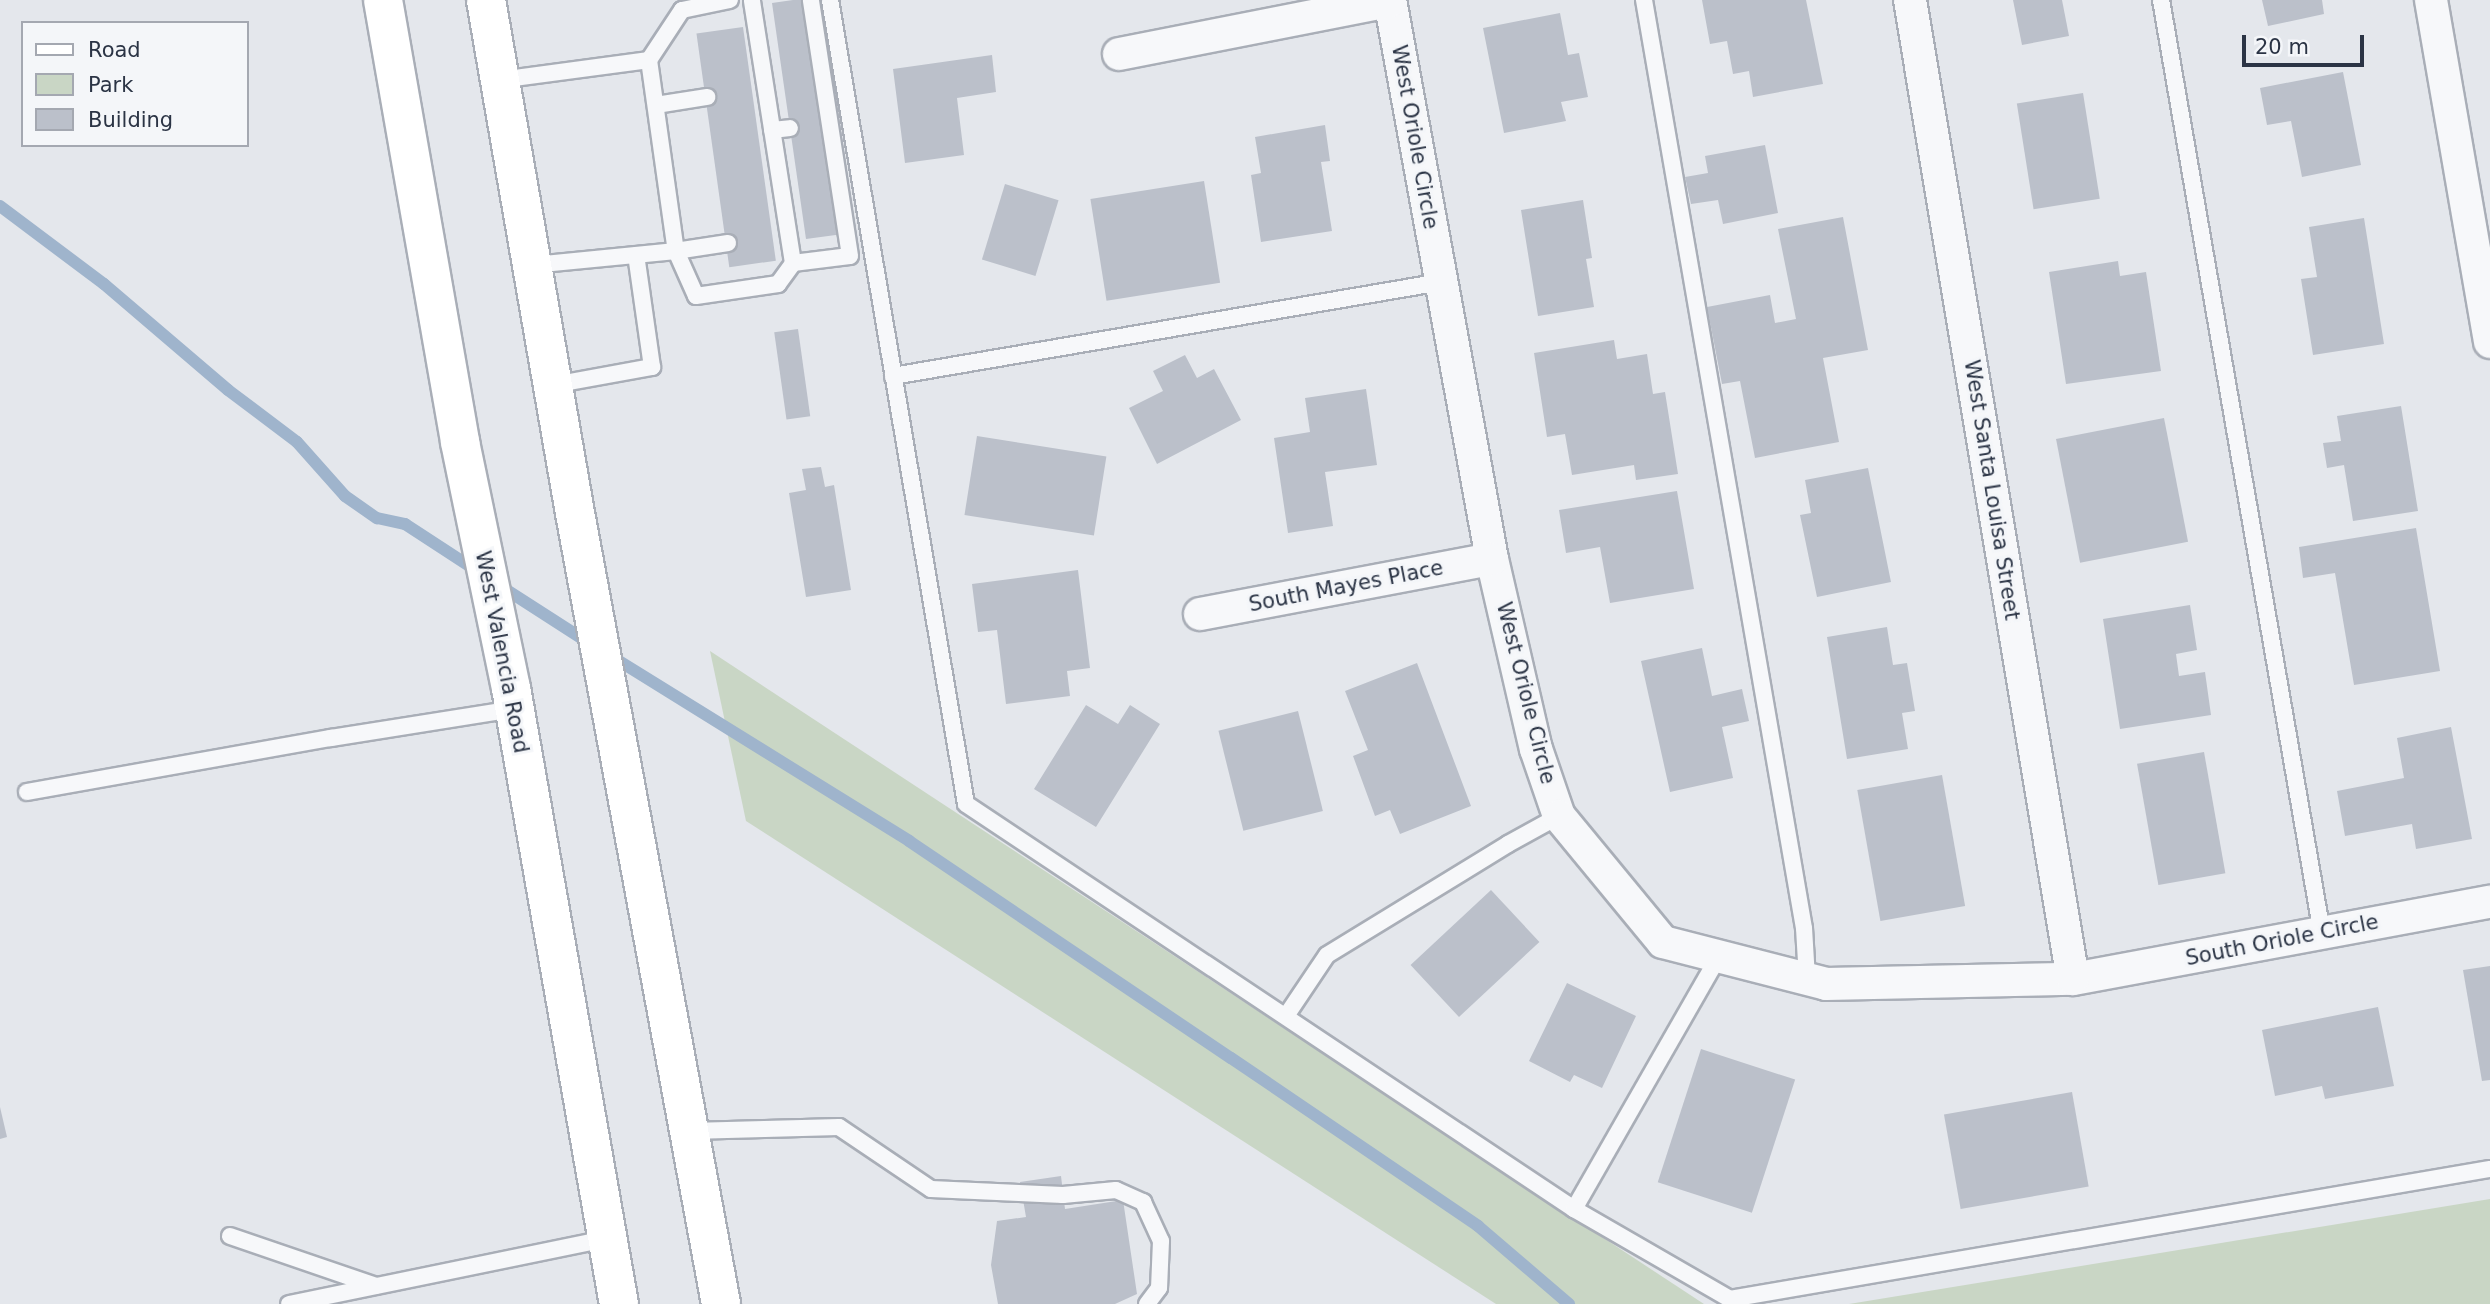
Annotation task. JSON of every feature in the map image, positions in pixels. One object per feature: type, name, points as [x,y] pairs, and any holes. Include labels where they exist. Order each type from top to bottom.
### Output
[{"type":"main road","name":"West Valencia Road","points":[[383,0],[460,442],[513,698],[619,1304]]},
{"type":"main road","points":[[486,0],[575,513],[721,1304]]},
{"type":"street","name":"West Oriole Circle","points":[[1390,0],[1492,559],[1536,749],[1559,816],[1663,942],[1826,984],[2073,979]]},
{"type":"street","points":[[1119,54],[1390,0]]},
{"type":"street","name":"West Santa Louisa Street","points":[[1910,0],[2073,979]]},
{"type":"street","points":[[2431,0],[2490,342]]},
{"type":"street","name":"South Mayes Place","points":[[1200,614],[1492,559]]},
{"type":"street","name":"South Oriole Circle","points":[[2073,979],[2490,902]]},
{"type":"lane","points":[[730,0],[682,10],[649,60],[676,251],[696,296],[778,284],[793,263],[850,256],[811,0]]},
{"type":"lane","points":[[752,0],[758,87],[772,130],[781,235],[793,263]]},
{"type":"lane","points":[[830,0],[966,804],[1574,1209],[1730,1299],[2490,1169]]},
{"type":"lane","points":[[1644,0],[1804,928],[1807,979]]},
{"type":"lane","points":[[2161,0],[2322,933]]},
{"type":"lane","points":[[499,80],[649,60]]},
{"type":"lane","points":[[656,105],[706,97]]},
{"type":"lane","points":[[772,130],[790,128]]},
{"type":"lane","points":[[532,265],[676,251],[728,243]]},
{"type":"lane","points":[[553,384],[652,366],[636,255]]},
{"type":"lane","points":[[894,376],[1441,282]]},
{"type":"lane","points":[[27,792],[331,737],[513,698]]},
{"type":"lane","points":[[1286,1016],[1327,955],[1508,844],[1559,816]]},
{"type":"lane","points":[[1574,1209],[1719,956]]},
{"type":"lane","points":[[690,1131],[839,1127],[931,1189],[1063,1195],[1116,1190],[1143,1202],[1161,1241],[1159,1288],[1147,1304]]},
{"type":"lane","points":[[229,1236],[377,1286]]},
{"type":"lane","points":[[289,1304],[607,1239]]},
{"type":"green space","points":[[710,651],[1704,1304],[1496,1304],[746,821]]},
{"type":"green space","points":[[2490,1199],[2490,1304],[1849,1304]]},
{"type":"building","points":[[809,0],[843,234],[806,239],[772,3]]},
{"type":"building","points":[[1702,0],[1806,0],[1823,84],[1753,97],[1749,71],[1733,74],[1727,41],[1710,44]]},
{"type":"building","points":[[2013,0],[2062,0],[2069,36],[2022,45]]},
{"type":"building","points":[[2262,0],[2322,0],[2324,14],[2268,26]]},
{"type":"building","points":[[1560,13],[1568,55],[1579,53],[1588,97],[1561,102],[1566,121],[1504,133],[1483,28]]},
{"type":"building","points":[[743,27],[776,261],[729,267],[696,34]]},
{"type":"building","points":[[992,55],[996,92],[957,98],[964,155],[905,163],[893,69]]},
{"type":"building","points":[[2343,72],[2361,165],[2302,177],[2291,121],[2267,125],[2260,88]]},
{"type":"building","points":[[2083,93],[2100,199],[2034,209],[2017,103]]},
{"type":"building","points":[[1325,125],[1330,161],[1321,162],[1332,231],[1261,242],[1251,175],[1261,173],[1255,137]]},
{"type":"building","points":[[1765,145],[1778,213],[1723,224],[1718,200],[1691,204],[1685,177],[1708,173],[1705,156]]},
{"type":"building","points":[[1204,181],[1220,283],[1107,301],[1090,199]]},
{"type":"building","points":[[1005,184],[1059,200],[1035,276],[982,260]]},
{"type":"building","points":[[1583,200],[1592,258],[1586,259],[1594,307],[1538,316],[1521,210]]},
{"type":"building","points":[[1843,217],[1868,350],[1823,358],[1839,442],[1755,458],[1740,381],[1722,384],[1707,307],[1770,295],[1775,323],[1796,319],[1778,229]]},
{"type":"building","points":[[2364,218],[2384,344],[2313,355],[2301,279],[2317,277],[2309,227]]},
{"type":"building","points":[[2118,261],[2120,276],[2146,272],[2161,371],[2066,384],[2049,272]]},
{"type":"building","points":[[798,329],[810,416],[786,419],[774,332]]},
{"type":"building","points":[[1614,340],[1617,359],[1647,354],[1653,394],[1665,392],[1678,474],[1636,480],[1634,465],[1572,475],[1565,434],[1547,437],[1534,353]]},
{"type":"building","points":[[1185,355],[1197,378],[1214,369],[1241,420],[1157,464],[1129,408],[1163,391],[1153,371]]},
{"type":"building","points":[[1366,389],[1377,465],[1325,472],[1333,526],[1288,533],[1274,438],[1310,432],[1305,398]]},
{"type":"building","points":[[2401,406],[2418,511],[2353,521],[2344,465],[2327,468],[2323,443],[2341,441],[2337,416]]},
{"type":"building","points":[[2164,418],[2188,542],[2080,563],[2056,439]]},
{"type":"building","points":[[977,436],[1106,456],[1094,536],[964,515]]},
{"type":"building","points":[[821,467],[825,487],[834,485],[851,590],[806,597],[789,493],[806,490],[802,469]]},
{"type":"building","points":[[1868,468],[1891,582],[1817,597],[1800,515],[1811,513],[1805,480]]},
{"type":"building","points":[[1677,491],[1694,589],[1610,603],[1600,547],[1566,553],[1559,510]]},
{"type":"building","points":[[2416,528],[2440,671],[2354,685],[2335,573],[2303,578],[2299,547]]},
{"type":"building","points":[[1078,570],[1090,668],[1067,671],[1070,696],[1006,704],[997,630],[978,632],[972,584]]},
{"type":"building","points":[[2190,605],[2197,650],[2176,654],[2179,676],[2205,672],[2211,715],[2120,729],[2103,619]]},
{"type":"building","points":[[1887,627],[1893,665],[1907,663],[1915,711],[1902,713],[1908,749],[1847,759],[1827,637]]},
{"type":"building","points":[[1702,648],[1712,696],[1742,689],[1749,721],[1722,727],[1733,778],[1670,792],[1641,661]]},
{"type":"building","points":[[1417,663],[1471,806],[1400,834],[1390,810],[1375,816],[1353,756],[1368,750],[1345,691]]},
{"type":"building","points":[[1086,705],[1118,724],[1130,705],[1160,724],[1096,827],[1034,789]]},
{"type":"building","points":[[1298,711],[1323,811],[1243,831],[1218,731]]},
{"type":"building","points":[[2451,727],[2472,839],[2416,849],[2412,824],[2345,836],[2337,791],[2404,778],[2397,738]]},
{"type":"building","points":[[2204,752],[2225,873],[2158,885],[2137,764]]},
{"type":"building","points":[[1942,775],[1965,906],[1880,921],[1857,790]]},
{"type":"building","points":[[1491,890],[1539,942],[1459,1017],[1411,965]]},
{"type":"building","points":[[2490,966],[2490,1080],[2482,1081],[2463,970]]},
{"type":"building","points":[[1567,983],[1636,1016],[1602,1088],[1574,1075],[1570,1082],[1529,1061]]},
{"type":"building","points":[[2378,1007],[2394,1086],[2325,1099],[2322,1086],[2275,1096],[2262,1030]]},
{"type":"building","points":[[1701,1049],[1795,1080],[1752,1213],[1658,1182]]},
{"type":"building","points":[[2072,1092],[2089,1187],[1961,1209],[1944,1115]]},
{"type":"building","points":[[0,1107],[7,1137],[0,1139]]},
{"type":"building","points":[[1061,1176],[1065,1209],[1123,1200],[1137,1294],[1115,1304],[998,1304],[991,1265],[997,1221],[1026,1217],[1020,1182]]},
{"type":"waterway","points":[[0,206],[104,284],[228,390],[297,442],[345,496],[377,518],[405,524],[477,571]]},
{"type":"waterway","points":[[499,585],[592,645]]},
{"type":"waterway","points":[[611,656],[909,841],[1231,1058],[1478,1226],[1569,1304]]}]
